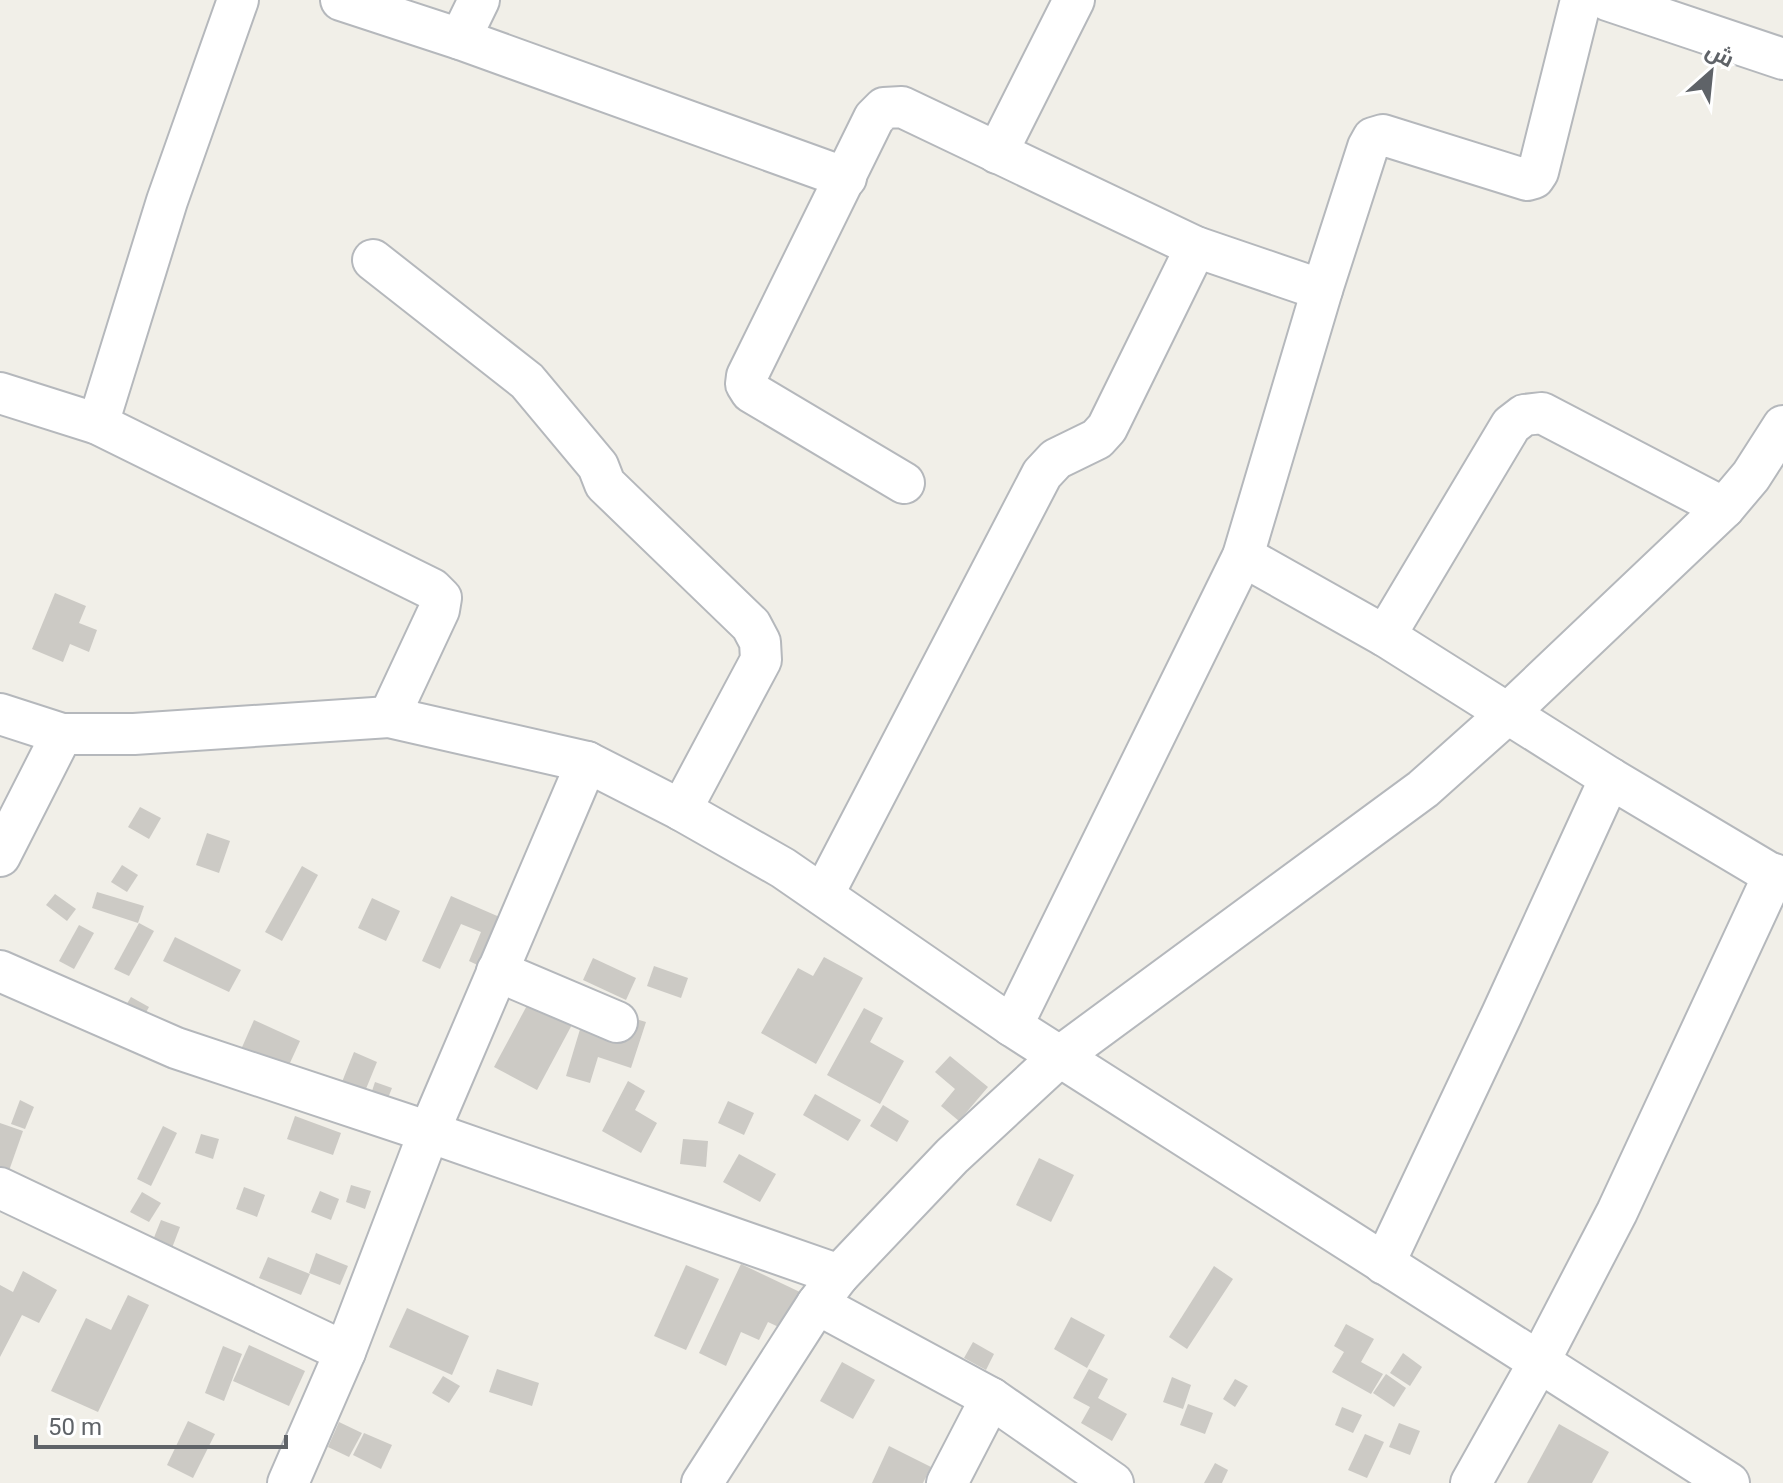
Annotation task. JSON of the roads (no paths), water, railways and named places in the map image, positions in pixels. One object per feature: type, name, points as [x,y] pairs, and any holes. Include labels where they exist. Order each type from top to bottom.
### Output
[{"type":"street","points":[[98,424],[167,201],[238,0]]},
{"type":"street","points":[[341,0],[460,39],[846,178]]},
{"type":"street","points":[[460,39],[479,0]]},
{"type":"street","points":[[997,153],[1074,0]]},
{"type":"street","points":[[1012,1026],[1243,556],[1322,290],[1373,138],[1383,135],[1527,180],[1534,178],[1556,105],[1581,0]]},
{"type":"street","points":[[1607,0],[1783,59]]},
{"type":"street","points":[[904,483],[751,392],[746,384],[747,376],[874,118],[884,108],[902,107],[1196,247],[1322,290]]},
{"type":"street","points":[[823,895],[1042,474],[1056,459],[1097,439],[1107,428],[1196,247]]},
{"type":"street","points":[[373,260],[527,381],[598,466],[605,484],[751,625],[760,642],[761,660],[681,810]]},
{"type":"street","points":[[0,393],[98,424],[432,589],[441,598],[439,610],[389,717]]},
{"type":"street","points":[[1385,636],[1511,425],[1524,415],[1542,413],[1724,508]]},
{"type":"street","points":[[702,1483],[828,1289],[952,1156],[1059,1057],[1423,789],[1507,714],[1724,508],[1767,483],[1783,426]]},
{"type":"street","points":[[1243,556],[1385,636],[1610,778],[1778,878],[1617,1212],[1539,1362],[1471,1483]]},
{"type":"street","points":[[0,714],[62,734],[134,734],[389,717],[587,762],[681,810],[783,868],[1059,1057],[1729,1483]]},
{"type":"street","points":[[0,854],[62,734]]},
{"type":"street","points":[[288,1483],[345,1352],[429,1132],[587,762]]},
{"type":"street","points":[[1384,1264],[1610,778]]},
{"type":"street","points":[[0,971],[176,1048],[429,1132],[828,1289],[1113,1483]]},
{"type":"street","points":[[497,971],[617,1022]]},
{"type":"street","points":[[0,1188],[345,1352]]},
{"type":"street","points":[[947,1483],[991,1398]]}]
